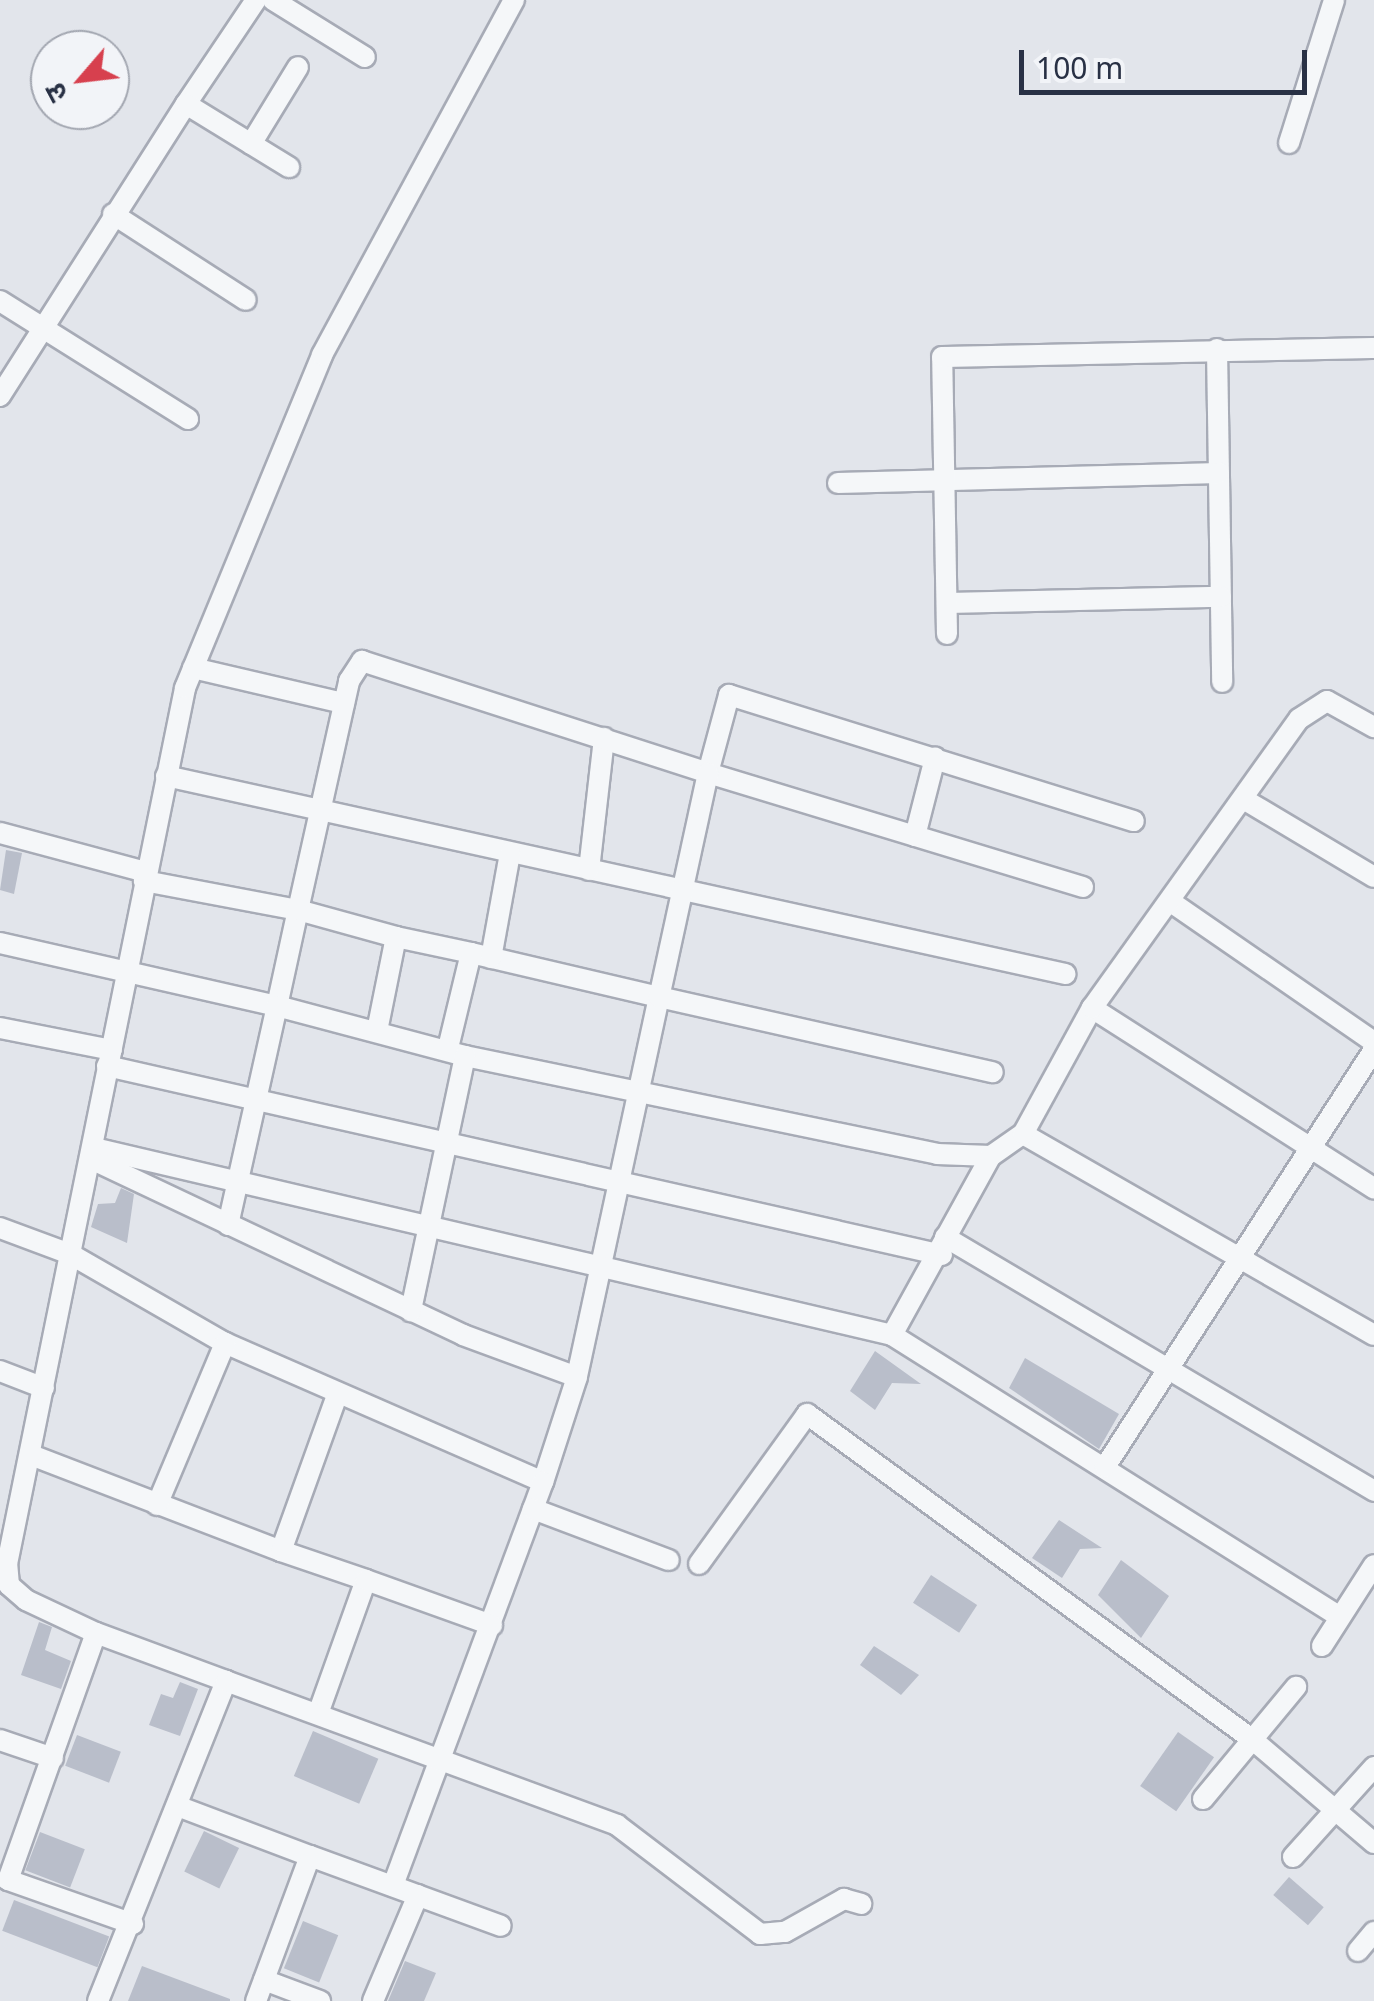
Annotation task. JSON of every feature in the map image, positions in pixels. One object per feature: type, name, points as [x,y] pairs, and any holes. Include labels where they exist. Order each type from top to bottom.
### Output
[{"type":"street","points":[[0,396],[112,214],[256,0]]},
{"type":"street","points":[[272,0],[365,57]]},
{"type":"street","points":[[514,0],[322,356],[193,668],[145,876],[8,1585],[96,1633],[226,1682],[320,1711],[616,1826],[760,1934],[785,1932],[844,1899],[861,1904]]},
{"type":"street","points":[[1288,144],[1334,0]]},
{"type":"street","points":[[251,144],[298,67]]},
{"type":"street","points":[[186,104],[289,167]]},
{"type":"street","points":[[112,214],[246,300]]},
{"type":"street","points":[[0,301],[188,419]]},
{"type":"street","points":[[947,634],[942,356],[1374,348]]},
{"type":"street","points":[[1217,349],[1222,682]]},
{"type":"street","points":[[838,484],[1219,474]]},
{"type":"street","points":[[946,603],[1220,597]]},
{"type":"street","points":[[228,1225],[344,703],[353,671],[366,662],[708,774],[1083,887]]},
{"type":"street","points":[[193,668],[344,703]]},
{"type":"street","points":[[393,1886],[492,1625],[577,1378],[680,891],[730,694],[1134,820]]},
{"type":"street","points":[[892,1335],[991,1156],[1023,1134],[1092,1008],[1317,704],[1340,705],[1374,727]]},
{"type":"street","points":[[588,870],[604,738]]},
{"type":"street","points":[[915,836],[935,758]]},
{"type":"street","points":[[166,776],[1065,974]]},
{"type":"street","points":[[1245,800],[1374,877]]},
{"type":"street","points":[[0,833],[145,876],[993,1072]]},
{"type":"street","points":[[411,1311],[444,1147],[456,1052],[510,853]]},
{"type":"street","points":[[1171,902],[1374,1042]]},
{"type":"street","points":[[376,1031],[396,936]]},
{"type":"street","points":[[0,943],[278,1006],[456,1052],[938,1154],[991,1156]]},
{"type":"street","points":[[1092,1008],[1374,1188]]},
{"type":"street","points":[[0,1028],[255,1103],[618,1188],[944,1246],[1167,1369],[1374,1491]]},
{"type":"street","points":[[1105,1467],[1308,1144],[1374,1050]]},
{"type":"street","points":[[1023,1134],[1240,1252],[1374,1335]]},
{"type":"street","points":[[92,1153],[427,1233],[892,1335],[1340,1617]]},
{"type":"street","points":[[92,1153],[228,1225],[411,1311],[577,1378]]},
{"type":"street","points":[[0,1228],[70,1254],[225,1343],[543,1482]]},
{"type":"street","points":[[156,1505],[225,1343]]},
{"type":"street","points":[[0,1371],[44,1388]]},
{"type":"street","points":[[281,1552],[338,1393]]},
{"type":"street","points":[[700,1564],[807,1414],[1253,1740],[1374,1843]]},
{"type":"street","points":[[31,1455],[281,1552],[492,1625]]},
{"type":"street","points":[[533,1508],[669,1560]]},
{"type":"street","points":[[1322,1646],[1374,1564]]},
{"type":"street","points":[[320,1711],[366,1580]]},
{"type":"street","points":[[96,1633],[4,1878],[133,1924]]},
{"type":"street","points":[[98,2001],[180,1807],[226,1682]]},
{"type":"street","points":[[1203,1799],[1296,1687]]},
{"type":"street","points":[[0,1740],[52,1758]]},
{"type":"street","points":[[1293,1857],[1374,1766]]},
{"type":"street","points":[[180,1807],[501,1926]]},
{"type":"street","points":[[256,2001],[310,1856]]},
{"type":"street","points":[[373,2001],[418,1896]]},
{"type":"street","points":[[1358,1951],[1374,1932]]},
{"type":"street","points":[[264,1980],[320,2001]]},
{"type":"building","points":[[6,850],[22,853],[14,894],[0,890]]},
{"type":"building","points":[[121,1188],[134,1194],[127,1243],[91,1227],[98,1204],[115,1203]]},
{"type":"building","points":[[875,1351],[921,1384],[892,1383],[875,1410],[850,1391]]},
{"type":"building","points":[[1025,1358],[1119,1414],[1099,1449],[1009,1388]]},
{"type":"building","points":[[1059,1520],[1102,1548],[1080,1549],[1062,1578],[1032,1558]]},
{"type":"building","points":[[1121,1560],[1169,1596],[1141,1638],[1098,1595]]},
{"type":"building","points":[[931,1575],[977,1605],[959,1633],[913,1603]]},
{"type":"building","points":[[39,1622],[52,1627],[45,1650],[71,1661],[61,1689],[21,1675]]},
{"type":"building","points":[[874,1646],[919,1675],[901,1695],[860,1665]]},
{"type":"building","points":[[180,1682],[198,1689],[180,1736],[149,1725],[161,1694],[173,1698]]},
{"type":"building","points":[[313,1731],[378,1759],[359,1804],[294,1776]]},
{"type":"building","points":[[1178,1732],[1214,1757],[1176,1811],[1140,1786]]},
{"type":"building","points":[[77,1735],[121,1752],[109,1783],[65,1766]]},
{"type":"building","points":[[204,1831],[239,1848],[219,1889],[184,1871]]},
{"type":"building","points":[[40,1832],[85,1849],[70,1887],[25,1870]]},
{"type":"building","points":[[1289,1877],[1324,1907],[1308,1925],[1273,1895]]},
{"type":"building","points":[[14,1900],[109,1937],[97,1967],[2,1931]]},
{"type":"building","points":[[303,1921],[338,1935],[319,1983],[284,1968]]},
{"type":"building","points":[[405,1961],[436,1973],[424,2001],[388,2001]]},
{"type":"building","points":[[142,1966],[230,1999],[230,2001],[128,2001]]}]
